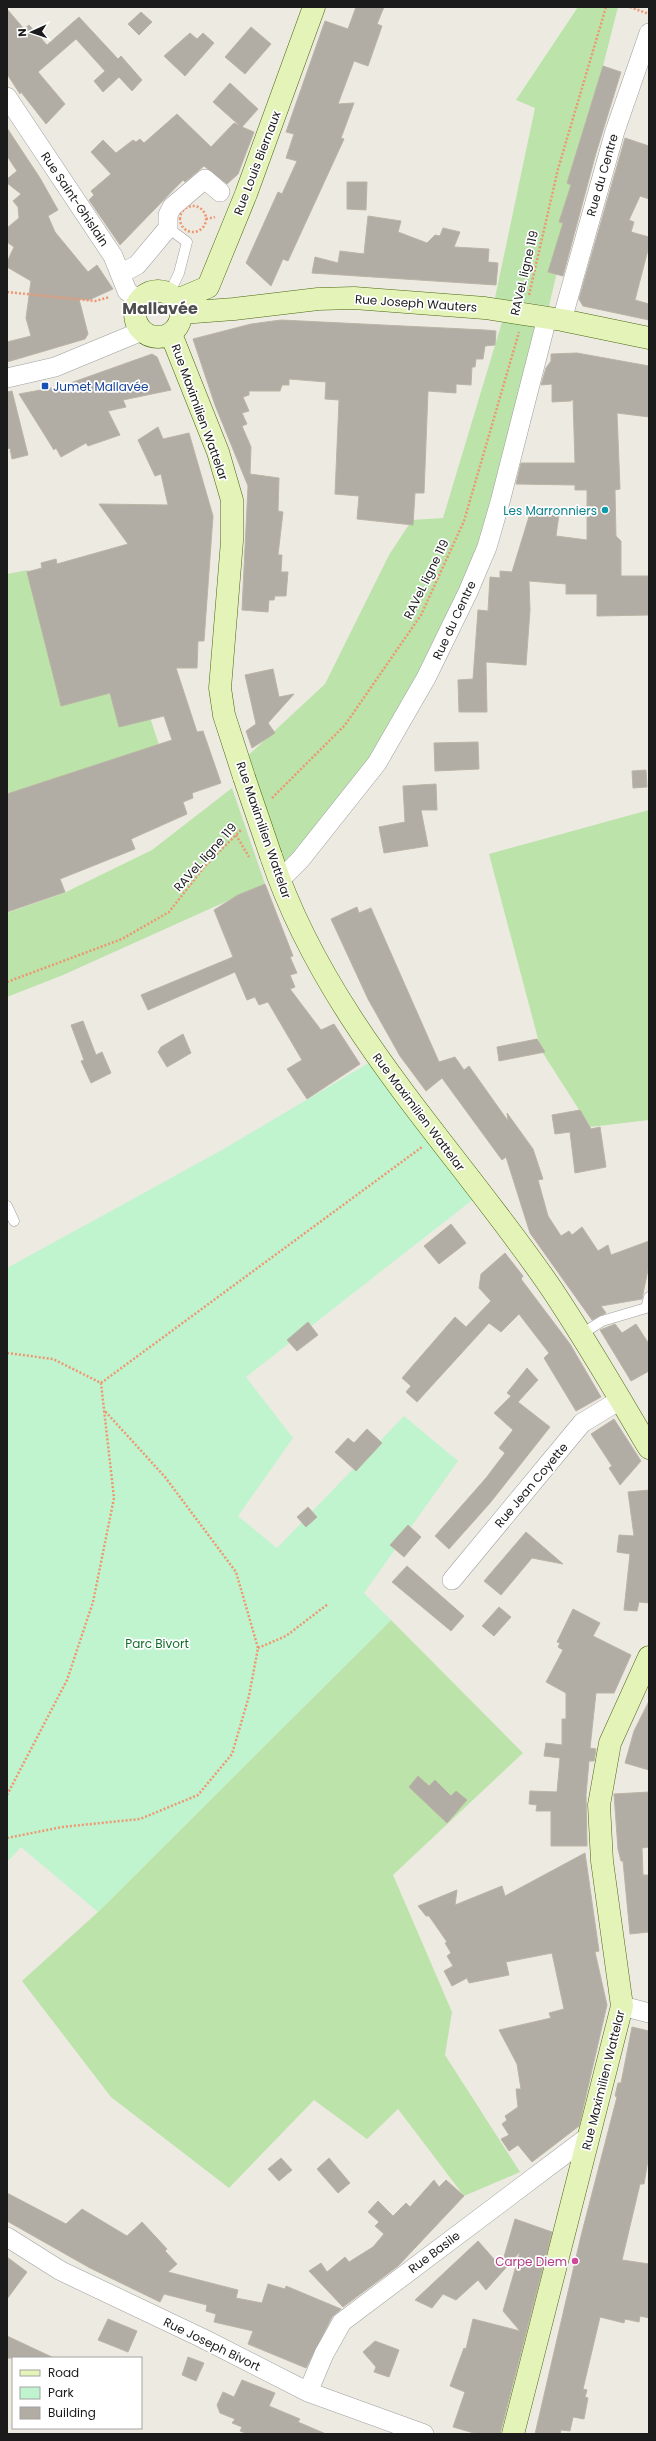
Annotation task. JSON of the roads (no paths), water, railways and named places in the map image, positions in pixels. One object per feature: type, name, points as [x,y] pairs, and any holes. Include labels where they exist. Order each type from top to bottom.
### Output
[{"type":"street","name":"Rue Louis Biernaux","points":[[176,302],[208,287],[246,194],[314,7]]},
{"type":"street","name":"Rue du Centre","points":[[279,881],[300,860],[377,763],[426,678],[468,592],[487,547],[554,319],[615,131],[649,33]]},
{"type":"street","name":"Rue Saint-Ghislain","points":[[7,97],[113,256],[129,289]]},
{"type":"street","points":[[176,302],[179,325],[171,334],[151,336],[142,331],[135,315],[129,289],[137,266],[168,228],[168,215],[172,207],[205,179],[220,192]]},
{"type":"street","name":"Rue Joseph Wauters","points":[[129,289],[146,294],[157,291],[176,302],[234,309],[318,299],[354,298],[485,308],[554,319],[649,338]]},
{"type":"street","points":[[7,378],[55,367],[142,331]]},
{"type":"street","name":"Rue Maximilien Wattelar","points":[[171,334],[218,452],[232,500],[232,541],[220,688],[224,715],[279,881],[317,964],[359,1033],[550,1288],[649,1448]]},
{"type":"street","name":"Rue Jean Coyette","points":[[452,1580],[582,1423],[620,1400]]},
{"type":"street","name":"Rue Maximilien Wattelar","points":[[513,2434],[622,2006],[602,1862],[599,1806],[610,1744],[649,1657]]},
{"type":"street","points":[[622,2006],[649,2013]]},
{"type":"street","name":"Rue Basile","points":[[308,2392],[324,2354],[342,2322],[589,2136]]},
{"type":"street","name":"Rue Joseph Bivort","points":[[7,2237],[61,2271],[202,2338],[308,2392],[424,2434]]},
{"type":"lane","points":[[168,228],[187,242],[179,273],[176,302]]},
{"type":"lane","points":[[7,1206],[14,1221]]},
{"type":"lane","points":[[580,1335],[602,1321],[646,1308],[649,1297]]},
{"type":"place","name":"Jumet Mallavée","points":[[45,386]]},
{"type":"place","name":"Les Marronniers","points":[[605,510]]},
{"type":"place","name":"Carpe Diem","points":[[575,2261]]},
{"type":"district","name":"Mallavée","points":[[160,308]]},
{"type":"park label","name":"Parc Bivort","points":[[157,1643]]}]
